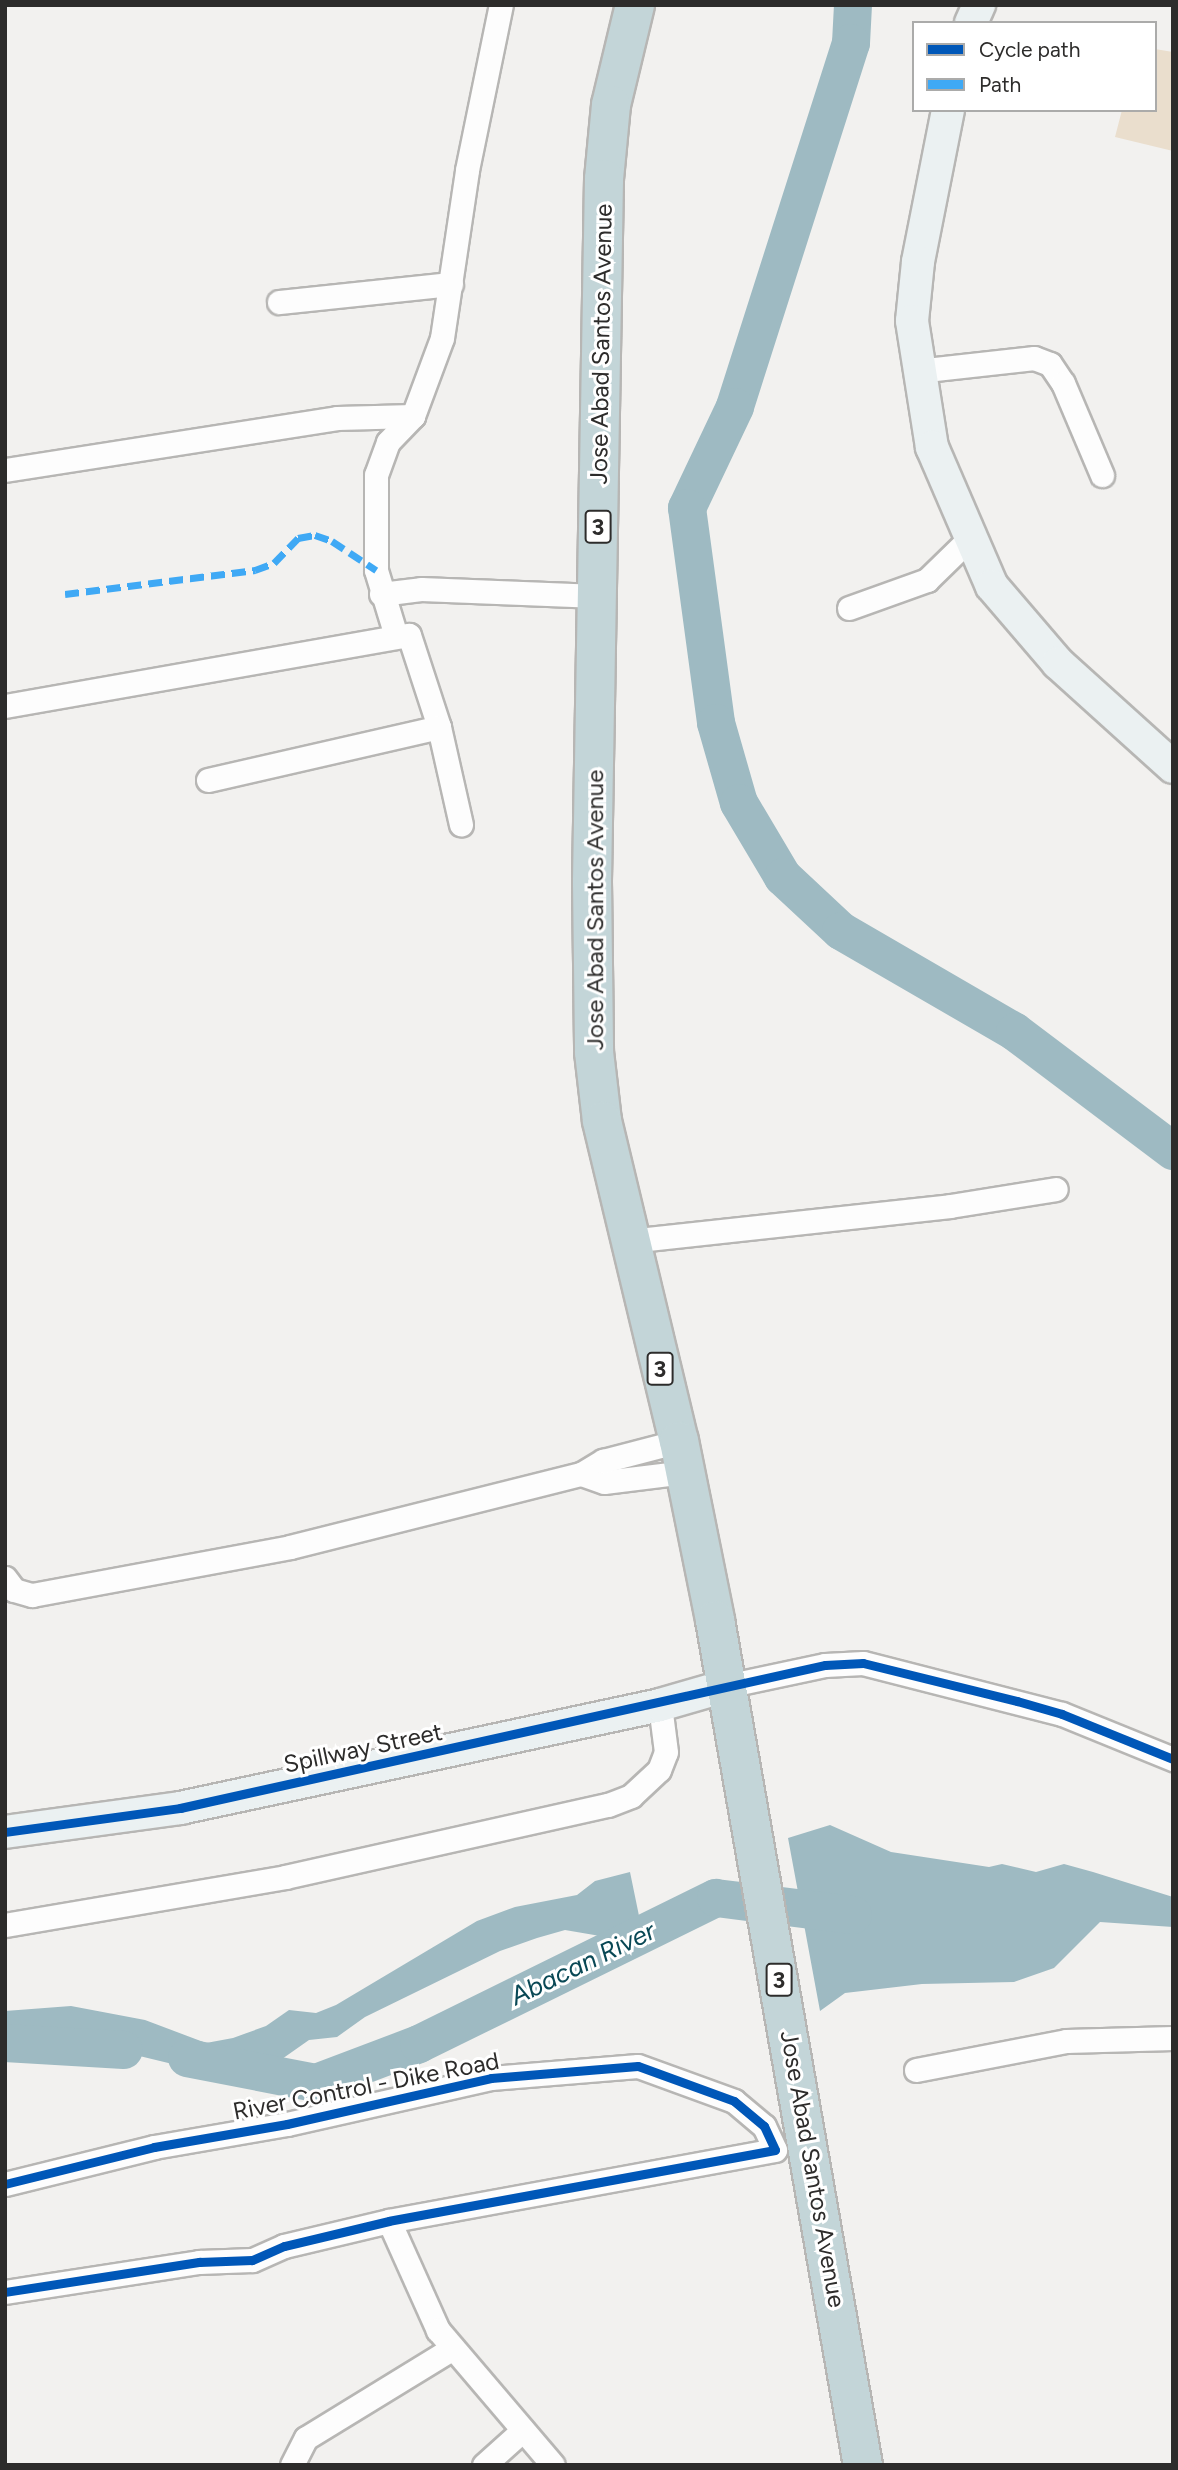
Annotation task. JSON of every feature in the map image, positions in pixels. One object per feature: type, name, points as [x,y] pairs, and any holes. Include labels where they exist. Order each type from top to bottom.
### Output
[{"type":"highway","name":"Jose Abad Santos Avenue","points":[[635,5],[614,92],[604,179],[594,1052],[602,1121],[682,1457],[829,2253],[863,2465]]},
{"type":"street","points":[[396,636],[381,594],[373,545],[376,475],[388,442],[413,416],[442,338],[467,170],[501,5]]},
{"type":"street","points":[[972,21],[979,5]]},
{"type":"street","points":[[948,112],[918,262],[912,321],[917,372],[932,447],[968,540],[992,586],[1058,663],[1173,768]]},
{"type":"street","points":[[279,302],[451,284]]},
{"type":"street","points":[[917,372],[1034,358],[1050,364],[1102,475]]},
{"type":"street","points":[[5,470],[337,418],[413,416]]},
{"type":"street","points":[[849,608],[927,580],[968,540]]},
{"type":"street","points":[[381,594],[421,589],[598,596]]},
{"type":"street","points":[[5,706],[314,655],[409,635],[416,646],[439,727],[461,825]]},
{"type":"street","points":[[208,780],[439,727]]},
{"type":"street","points":[[629,1241],[950,1206],[1056,1189]]},
{"type":"street","points":[[5,1578],[14,1590],[32,1595],[290,1547],[581,1475],[603,1461],[682,1457]]},
{"type":"street","points":[[581,1475],[604,1482],[682,1457]]},
{"type":"street","points":[[727,1696],[825,1665],[863,1663],[1062,1714],[1173,1759]]},
{"type":"street","name":"Spillway Street","points":[[5,1832],[180,1808],[660,1705],[727,1696]]},
{"type":"street","points":[[5,1925],[285,1877],[608,1805],[631,1796],[659,1770],[666,1752],[660,1705]]},
{"type":"street","points":[[916,2070],[1066,2040],[1173,2038]]},
{"type":"street","name":"River Control - Dike Road","points":[[5,2184],[153,2147],[287,2124],[491,2078],[638,2066],[734,2101],[764,2126],[775,2150],[389,2221]]},
{"type":"street","points":[[5,2292],[199,2262],[252,2260],[284,2246],[389,2221],[438,2330],[553,2465]]},
{"type":"street","points":[[292,2465],[296,2449],[306,2438],[453,2348]]},
{"type":"street","points":[[484,2465],[523,2430]]},
{"type":"shaded area","points":[[1157,49],[1173,52],[1173,151],[1115,137],[1121,112],[1157,112]]},
{"type":"water","points":[[830,1825],[891,1852],[989,1867],[1002,1864],[1036,1872],[1064,1864],[1093,1872],[1173,1897],[1173,1927],[1100,1922],[1054,1968],[1014,1982],[922,1984],[845,1993],[820,2011],[788,1838]]},
{"type":"water","points":[[630,1872],[645,1945],[624,1948],[606,1937],[565,1930],[537,1938],[500,1951],[365,2017],[337,2037],[309,2040],[272,2066],[189,2068],[127,2053],[98,2053],[5,2033],[5,2011],[71,2006],[145,2020],[206,2043],[233,2038],[266,2026],[289,2010],[316,2013],[336,2005],[477,1921],[515,1907],[577,1895],[595,1881]]},
{"type":"waterway","points":[[853,5],[851,43],[735,407],[687,508],[716,723],[739,803],[783,877],[841,931],[1015,1032],[1173,1151]]},
{"type":"waterway","name":"Abacan River","points":[[187,2058],[316,2083],[419,2044],[716,1898],[853,1915]]},
{"type":"waterway","name":"Abacan River","points":[[5,2043],[124,2050]]},
{"type":"marked path","points":[[65,594],[255,570],[274,563],[298,538],[315,535],[332,541],[376,570]]},
{"type":"cycle path","points":[[5,1832],[180,1808],[825,1665],[863,1663],[1017,1701],[1062,1714],[1173,1759]]},
{"type":"cycle path","points":[[5,2184],[154,2147],[287,2124],[491,2078],[638,2066],[734,2101],[764,2126],[775,2150],[389,2221],[284,2246],[252,2260],[199,2262],[5,2292]]}]
